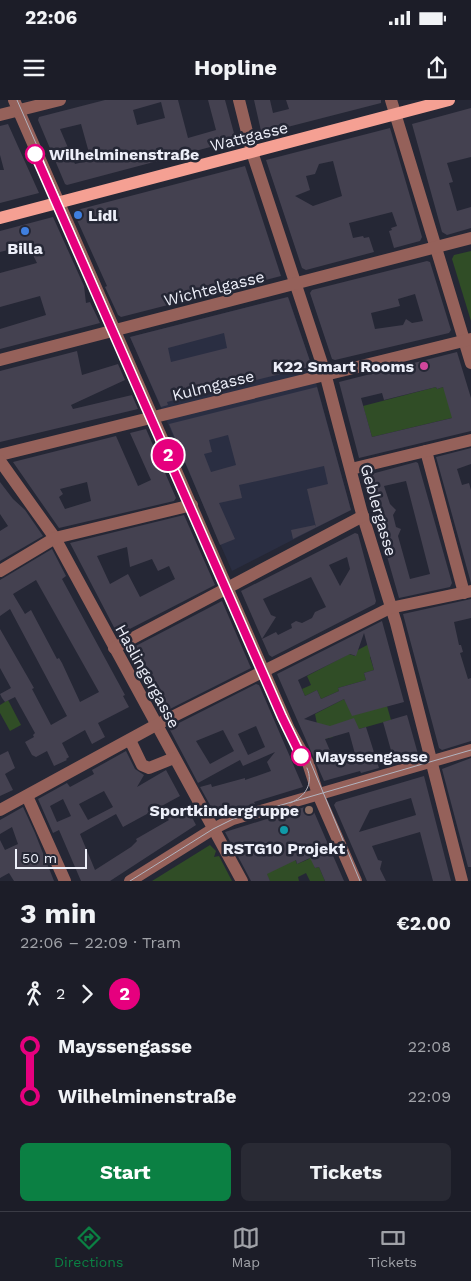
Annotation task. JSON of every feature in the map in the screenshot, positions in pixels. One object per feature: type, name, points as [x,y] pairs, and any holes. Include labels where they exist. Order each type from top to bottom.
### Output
[{"type":"main road","name":"Wattgasse","points":[[0,218],[449,100]]},
{"type":"street","points":[[0,115],[17,105],[60,100]]},
{"type":"street","name":"Geblergasse","points":[[239,100],[252,152],[325,373],[432,761],[462,881]]},
{"type":"street","points":[[391,100],[435,246],[468,340],[471,363]]},
{"type":"street","points":[[17,105],[58,203],[289,729],[308,763],[318,794],[356,881]]},
{"type":"street","name":"Wichtelgasse","points":[[0,360],[471,238]]},
{"type":"street","name":"Kulmgasse","points":[[0,455],[325,373],[468,340]]},
{"type":"street","points":[[351,469],[471,440]]},
{"type":"street","points":[[0,810],[156,725],[390,608],[467,592],[426,451]]},
{"type":"street","name":"Haslingergasse","points":[[0,461],[55,538],[242,881]]},
{"type":"street","points":[[0,571],[55,538],[192,505]]},
{"type":"street","points":[[114,648],[363,516]]},
{"type":"street","points":[[130,740],[142,765],[149,768],[174,758]]},
{"type":"street","points":[[130,881],[233,819],[471,750]]},
{"type":"street","points":[[27,796],[65,881]]},
{"type":"shaded area","points":[[287,297],[311,364],[351,510],[232,571],[130,337]]},
{"type":"green space","points":[[471,251],[471,321],[452,259],[454,255]]},
{"type":"green space","points":[[436,387],[437,389],[443,387],[460,416],[372,437],[363,406]]},
{"type":"green space","points":[[369,644],[374,655],[370,657],[374,670],[364,673],[366,680],[338,688],[339,691],[321,699],[317,690],[305,696],[302,689],[311,685],[307,676],[349,654],[355,656],[356,651]]},
{"type":"green space","points":[[344,699],[353,715],[387,706],[391,720],[359,729],[330,726],[333,737],[324,739],[323,724],[317,724],[315,714]]},
{"type":"green space","points":[[8,700],[21,725],[10,731],[0,713],[0,705]]},
{"type":"green space","points":[[210,845],[216,851],[214,857],[219,856],[232,881],[152,881]]},
{"type":"green space","points":[[312,851],[315,868],[319,867],[325,881],[310,881],[306,873],[298,877],[299,881],[270,881],[257,856],[276,869],[295,859],[297,864],[309,859]]},
{"type":"building","points":[[105,100],[178,100],[188,138],[216,130],[208,100],[225,100],[235,137],[233,141],[67,185],[38,120],[39,117]],"holes":[[[161,102],[165,118],[137,125],[133,110]],[[81,124],[91,160],[75,164],[60,129]]]},
{"type":"building","points":[[254,100],[270,100],[273,113],[289,109],[286,100],[381,100],[381,103],[264,133],[261,131]]},
{"type":"building","points":[[471,108],[471,157],[447,163],[453,182],[449,183],[457,211],[471,207],[471,228],[447,235],[442,232],[412,124]]},
{"type":"building","points":[[8,124],[39,193],[0,203],[0,170],[4,170],[0,155],[0,126]]},
{"type":"building","points":[[390,128],[422,237],[420,241],[394,248],[389,231],[397,226],[392,212],[349,223],[353,238],[369,237],[374,252],[306,270],[302,268],[266,160]],"holes":[[[333,161],[342,196],[313,206],[295,196],[310,190],[306,176],[315,174],[319,164]]]},
{"type":"building","points":[[245,166],[281,276],[121,317],[118,315],[73,211]]},
{"type":"building","points":[[53,217],[84,286],[86,303],[90,302],[100,323],[0,349],[0,329],[46,315],[40,296],[0,307],[0,273],[37,263],[28,245],[0,252],[0,231]]},
{"type":"building","points":[[427,261],[430,262],[451,330],[449,333],[335,360],[332,359],[310,293],[312,290]],"holes":[[[415,294],[423,321],[412,323],[406,319],[403,325],[375,329],[371,313],[400,306],[398,299]]]},
{"type":"building","points":[[288,297],[311,364],[309,367],[167,402],[168,405],[161,407],[130,337]],"holes":[[[224,333],[227,348],[171,362],[168,348]]]},
{"type":"building","points":[[77,351],[82,375],[118,364],[125,380],[71,405],[73,409],[132,395],[138,409],[0,442],[0,371]]},
{"type":"building","points":[[457,352],[471,398],[471,431],[359,458],[339,382]],"holes":[[[436,387],[437,389],[443,387],[452,418],[372,437],[361,398],[382,393],[384,400]]]},
{"type":"building","points":[[317,387],[351,510],[293,539],[291,530],[315,525],[316,527],[307,489],[328,484],[324,466],[239,485],[242,498],[219,503],[235,539],[220,545],[169,424]],"holes":[[[228,435],[236,465],[211,472],[204,454],[212,452],[209,440]]]},
{"type":"building","points":[[146,429],[176,498],[174,501],[59,528],[13,462],[116,436],[138,486],[151,480],[130,433]],"holes":[[[87,482],[91,501],[65,509],[59,497],[63,494],[60,489]]]},
{"type":"building","points":[[471,448],[471,464],[457,469],[462,485],[469,483],[471,490],[471,583],[436,457]]},
{"type":"building","points":[[418,463],[452,583],[450,587],[399,598],[364,476]],"holes":[[[406,481],[430,574],[410,579],[398,536],[401,529],[396,527],[393,515],[396,510],[390,504],[384,486]]]},
{"type":"building","points":[[0,482],[13,499],[25,510],[43,536],[0,561],[0,531],[8,526],[0,514]]},
{"type":"building","points":[[184,515],[215,585],[120,634],[117,633],[70,543]],"holes":[[[127,547],[130,567],[152,559],[158,571],[169,566],[175,579],[140,597],[128,574],[110,584],[97,556]]]},
{"type":"building","points":[[355,533],[358,534],[376,601],[375,604],[272,657],[269,655],[241,591]],"holes":[[[347,557],[350,569],[340,586],[329,565]],[[311,577],[326,607],[315,612],[312,618],[302,623],[296,621],[291,624],[292,628],[278,635],[276,632],[262,639],[276,617],[271,615],[263,599]]]},
{"type":"building","points":[[52,549],[66,576],[62,579],[125,695],[123,696],[129,707],[98,723],[105,737],[92,744],[85,730],[62,743],[69,757],[67,760],[54,766],[47,751],[36,757],[32,755],[25,742],[34,737],[35,733],[15,697],[5,702],[0,694],[11,688],[0,668],[0,629],[34,688],[32,689],[51,725],[67,716],[10,609],[0,616],[0,580]],"holes":[[[36,580],[99,692],[80,702],[62,663],[59,658],[57,659],[31,610],[25,614],[13,594]]]},
{"type":"building","points":[[471,599],[471,618],[454,622],[459,645],[461,645],[463,652],[460,653],[468,679],[471,678],[471,741],[442,750],[439,748],[403,614]]},
{"type":"building","points":[[222,601],[251,668],[160,714],[126,651]]},
{"type":"building","points":[[382,621],[404,702],[352,716],[344,699],[304,719],[330,726],[354,718],[359,729],[366,727],[379,768],[324,781],[277,674]],"holes":[[[364,633],[374,670],[364,673],[366,680],[338,688],[339,691],[321,699],[317,690],[305,696],[298,680],[350,654],[356,656]],[[349,732],[355,754],[334,760],[325,739]]]},
{"type":"building","points":[[256,684],[259,685],[303,787],[254,802],[255,804],[218,815],[215,814],[200,787],[211,784],[212,787],[245,778],[245,780],[271,771],[267,762],[275,752],[243,766],[240,760],[198,783],[170,730],[171,727]],"holes":[[[256,726],[265,747],[248,755],[238,734]],[[223,730],[234,751],[210,764],[196,741]]]},
{"type":"building","points":[[407,715],[418,754],[394,761],[383,722]]},
{"type":"building","points":[[8,751],[15,768],[5,774],[13,790],[0,796],[0,755]]},
{"type":"building","points":[[126,751],[135,769],[144,775],[137,787],[166,770],[180,796],[123,827],[116,814],[80,834],[95,870],[131,847],[137,841],[136,839],[169,820],[167,818],[186,806],[196,825],[110,881],[81,881],[59,830],[53,833],[38,799],[67,783],[70,787],[94,774],[92,770]],"holes":[[[104,791],[113,807],[88,820],[79,804]],[[63,799],[71,816],[57,822],[50,806]]]},
{"type":"building","points":[[471,758],[471,867],[468,867],[442,769]]},
{"type":"building","points":[[424,776],[451,881],[433,881],[420,832],[372,846],[378,860],[382,861],[380,869],[386,881],[367,881],[334,805],[336,802]],"holes":[[[411,798],[416,815],[359,832],[370,810]]]},
{"type":"building","points":[[311,805],[344,881],[325,881],[319,867],[315,868],[310,858],[297,864],[296,860],[267,874],[270,881],[251,881],[225,832]]},
{"type":"building","points":[[23,807],[54,881],[14,881],[9,873],[0,878],[0,840],[5,850],[18,844],[12,827],[0,834],[0,820]]},
{"type":"tram line","points":[[17,100],[284,712],[310,761],[360,881]]},
{"type":"tram line","name":"2","points":[[35,154],[292,741],[301,756]]},
{"type":"tram line","points":[[130,881],[213,829],[233,819],[471,750]]},
{"type":"tram line","points":[[290,803],[304,794],[309,785],[307,768]]},
{"type":"place","name":"Wilhelminenstraße","points":[[35,154]]},
{"type":"place","name":"Lidl","points":[[78,215]]},
{"type":"place","name":"Billa","points":[[25,231]]},
{"type":"place","name":"K22 Smart Rooms","points":[[424,366]]},
{"type":"place","name":"Mayssengasse","points":[[301,756]]},
{"type":"place","name":"Sportkindergruppe","points":[[309,810]]},
{"type":"place","name":"RSTG10 Projekt","points":[[284,830]]}]
